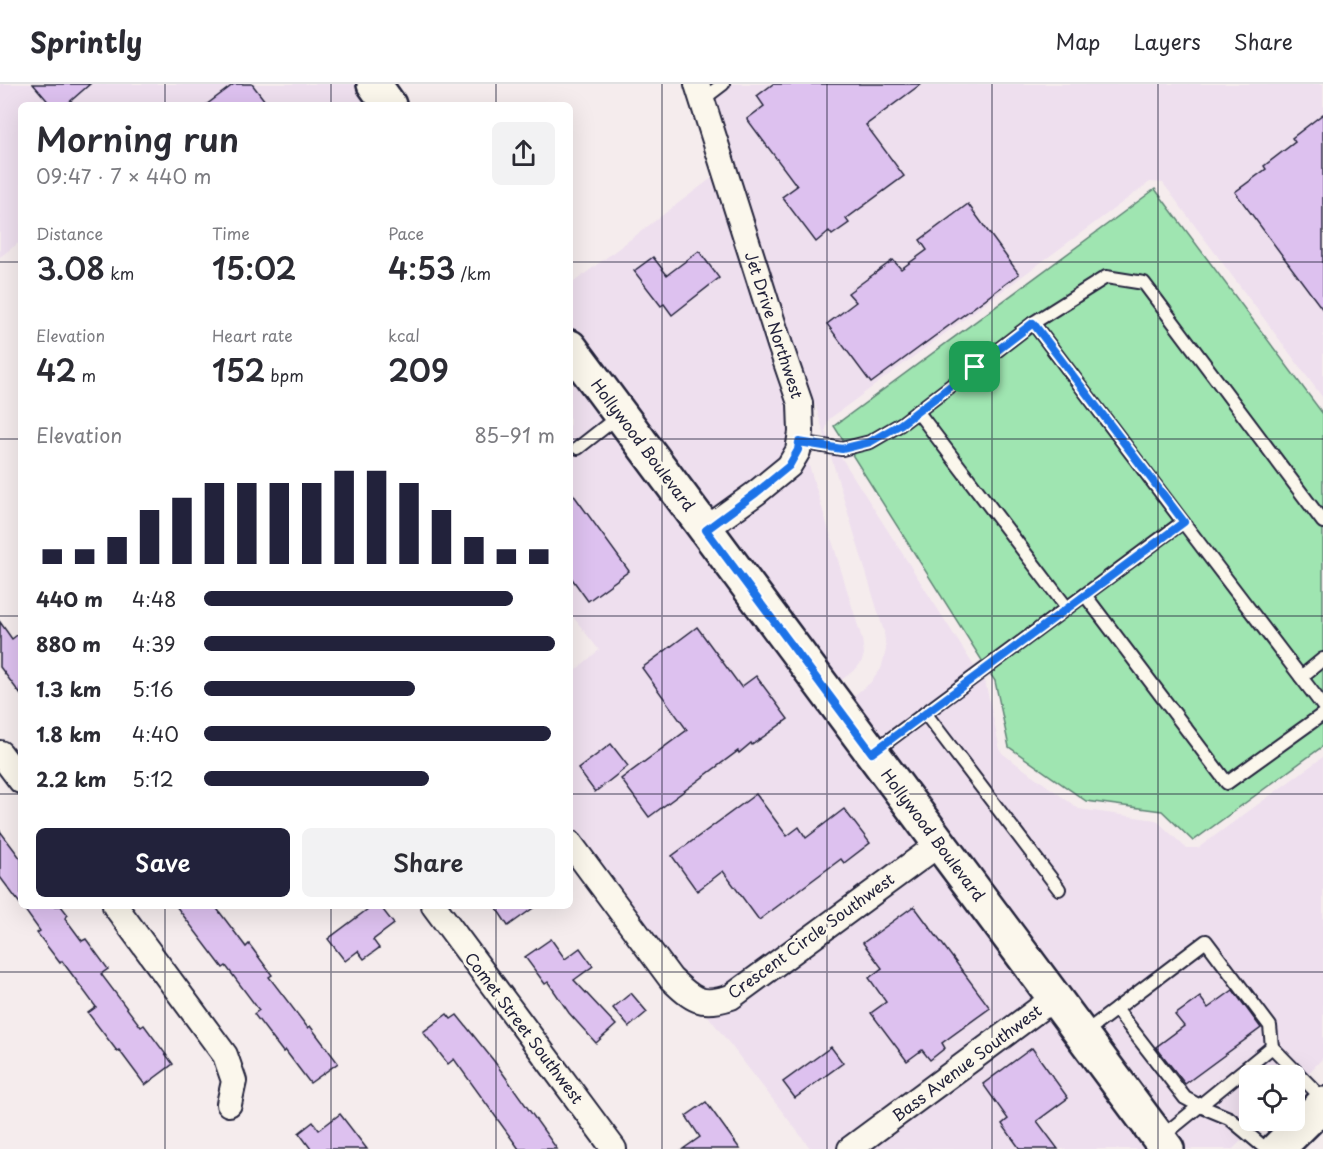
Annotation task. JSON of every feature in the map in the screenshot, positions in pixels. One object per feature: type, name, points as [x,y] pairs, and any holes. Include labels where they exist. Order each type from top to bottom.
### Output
[{"type":"street","points":[[374,84],[388,102]]},
{"type":"street","name":"Jet Drive Northwest","points":[[699,92],[800,403],[801,432],[798,450],[789,466],[706,530]]},
{"type":"street","name":"Hollywood Boulevard","points":[[573,351],[1163,1144]]},
{"type":"street","points":[[0,753],[18,777]]},
{"type":"street","name":"Crescent Circle Southwest","points":[[573,847],[671,980],[691,997],[700,1001],[718,1001],[732,997],[939,844]]},
{"type":"street","points":[[117,909],[225,1055],[234,1081],[229,1104]]},
{"type":"street","name":"Comet Street Southwest","points":[[436,909],[615,1149]]},
{"type":"street","name":"Bass Avenue Southwest","points":[[850,1149],[1054,998]]},
{"type":"street","points":[[1277,1149],[1323,1104]]},
{"type":"lane","points":[[699,92],[723,84]]},
{"type":"lane","points":[[799,442],[842,449],[870,442],[901,424],[1033,323],[1106,277],[1144,283],[1323,522]]},
{"type":"lane","points":[[1033,323],[1323,706]]},
{"type":"lane","points":[[917,411],[1066,608]]},
{"type":"lane","points":[[579,448],[620,415]]},
{"type":"lane","points":[[872,753],[1184,522]]},
{"type":"lane","points":[[1085,595],[1227,783],[1323,714]]},
{"type":"lane","points":[[1301,677],[1323,659]]},
{"type":"lane","points":[[925,713],[1059,889]]},
{"type":"lane","points":[[1082,1035],[1206,941],[1269,1026],[1272,1047],[1323,1099]]},
{"type":"lane","points":[[1116,1009],[1185,1098],[1229,1118],[1266,1149]]},
{"type":"lane","points":[[1163,1144],[1200,1106],[1272,1047]]},
{"type":"shaded area","points":[[0,84],[359,84],[373,102],[18,102],[18,243],[0,257]]},
{"type":"shaded area","points":[[707,84],[1323,84],[1323,398],[1163,183],[1150,182],[829,419],[825,432],[986,685],[1000,750],[1079,809],[1156,820],[1186,848],[1198,848],[1323,757],[1323,1058],[1305,1077],[1305,1065],[1239,1065],[1239,1131],[1251,1131],[1233,1149],[1181,1149],[847,701],[870,683],[881,669],[886,650],[884,632],[816,407],[790,340]]},
{"type":"shaded area","points":[[713,177],[769,349],[794,416],[862,639],[864,654],[862,661],[857,668],[835,685],[573,332],[573,283]]},
{"type":"shaded area","points":[[573,371],[924,843],[727,987],[718,990],[698,988],[680,972],[573,828],[573,672],[599,650],[573,617]]},
{"type":"shaded area","points":[[936,859],[1039,997],[833,1149],[811,1149],[705,1012]]},
{"type":"shaded area","points":[[1051,1013],[1152,1149],[867,1149]]},
{"type":"green space","points":[[1155,189],[1323,414],[1323,746],[1193,841],[1162,811],[1086,801],[1009,747],[995,681],[834,426]]},
{"type":"building","points":[[33,84],[90,84],[69,102],[48,102]]},
{"type":"building","points":[[234,84],[252,84],[266,102],[210,102]]},
{"type":"building","points":[[773,84],[921,84],[866,125],[904,176],[846,219],[849,223],[832,235],[829,231],[816,242],[782,197],[797,186],[747,119],[764,106],[757,96]]},
{"type":"building","points":[[1323,114],[1323,310],[1235,192],[1266,169],[1264,166],[1295,142],[1292,138]]},
{"type":"building","points":[[968,204],[1019,274],[871,383],[827,324],[856,302],[848,293],[893,260],[901,269],[927,250],[920,240]]},
{"type":"building","points":[[699,251],[719,278],[672,315],[664,304],[661,306],[634,271],[653,257],[667,275]]},
{"type":"building","points":[[573,494],[629,571],[588,601],[573,580]]},
{"type":"building","points":[[0,622],[12,639],[18,634],[18,691],[0,667]]},
{"type":"building","points":[[697,627],[741,687],[756,676],[788,719],[752,745],[751,743],[739,753],[738,751],[649,817],[621,779],[687,730],[642,668]]},
{"type":"building","points":[[611,744],[628,766],[595,792],[578,769]]},
{"type":"building","points":[[756,794],[787,836],[799,827],[806,838],[844,809],[870,843],[844,863],[841,859],[759,920],[723,871],[697,891],[672,856]]},
{"type":"building","points":[[0,831],[18,855],[18,901],[0,877]]},
{"type":"building","points":[[914,906],[990,1008],[942,1043],[945,1048],[930,1060],[922,1050],[907,1061],[871,1013],[886,1002],[869,978],[882,968],[863,943]]},
{"type":"building","points":[[24,909],[63,909],[68,915],[65,918],[82,941],[86,939],[108,969],[101,974],[141,1027],[144,1025],[173,1064],[145,1085],[88,1013],[96,1007],[62,961],[60,963],[37,933],[40,931]]},
{"type":"building","points":[[178,909],[217,909],[246,947],[249,944],[272,975],[269,977],[338,1063],[310,1083],[254,1014],[259,1010],[226,966],[223,968]]},
{"type":"building","points":[[368,909],[382,909],[394,924],[373,940],[379,948],[364,959],[358,951],[345,961],[328,939]]},
{"type":"building","points":[[497,909],[532,909],[508,926]]},
{"type":"building","points":[[551,939],[565,959],[580,948],[593,966],[574,980],[616,1025],[596,1043],[569,1013],[548,982],[545,984],[525,957]]},
{"type":"building","points":[[1233,990],[1261,1028],[1185,1084],[1156,1047],[1184,1026],[1175,1015],[1200,997],[1208,1008]]},
{"type":"building","points":[[631,993],[647,1012],[629,1027],[613,1008]]},
{"type":"building","points":[[447,1014],[451,1019],[457,1015],[494,1061],[557,1149],[519,1149],[454,1059],[448,1064],[423,1032]]},
{"type":"building","points":[[831,1047],[843,1063],[795,1098],[783,1082]]},
{"type":"building","points":[[1032,1048],[1068,1098],[1037,1121],[1058,1149],[1020,1149],[1002,1124],[1008,1119],[983,1084]]},
{"type":"building","points":[[706,1102],[740,1149],[683,1149],[700,1137],[686,1116]]},
{"type":"building","points":[[340,1114],[367,1149],[311,1149],[299,1133],[313,1122],[319,1130]]},
{"type":"route","points":[[1033,323],[1184,522],[872,753],[706,530],[789,466],[798,450],[799,442],[842,449],[870,442],[901,424],[975,367],[1033,323]]}]
